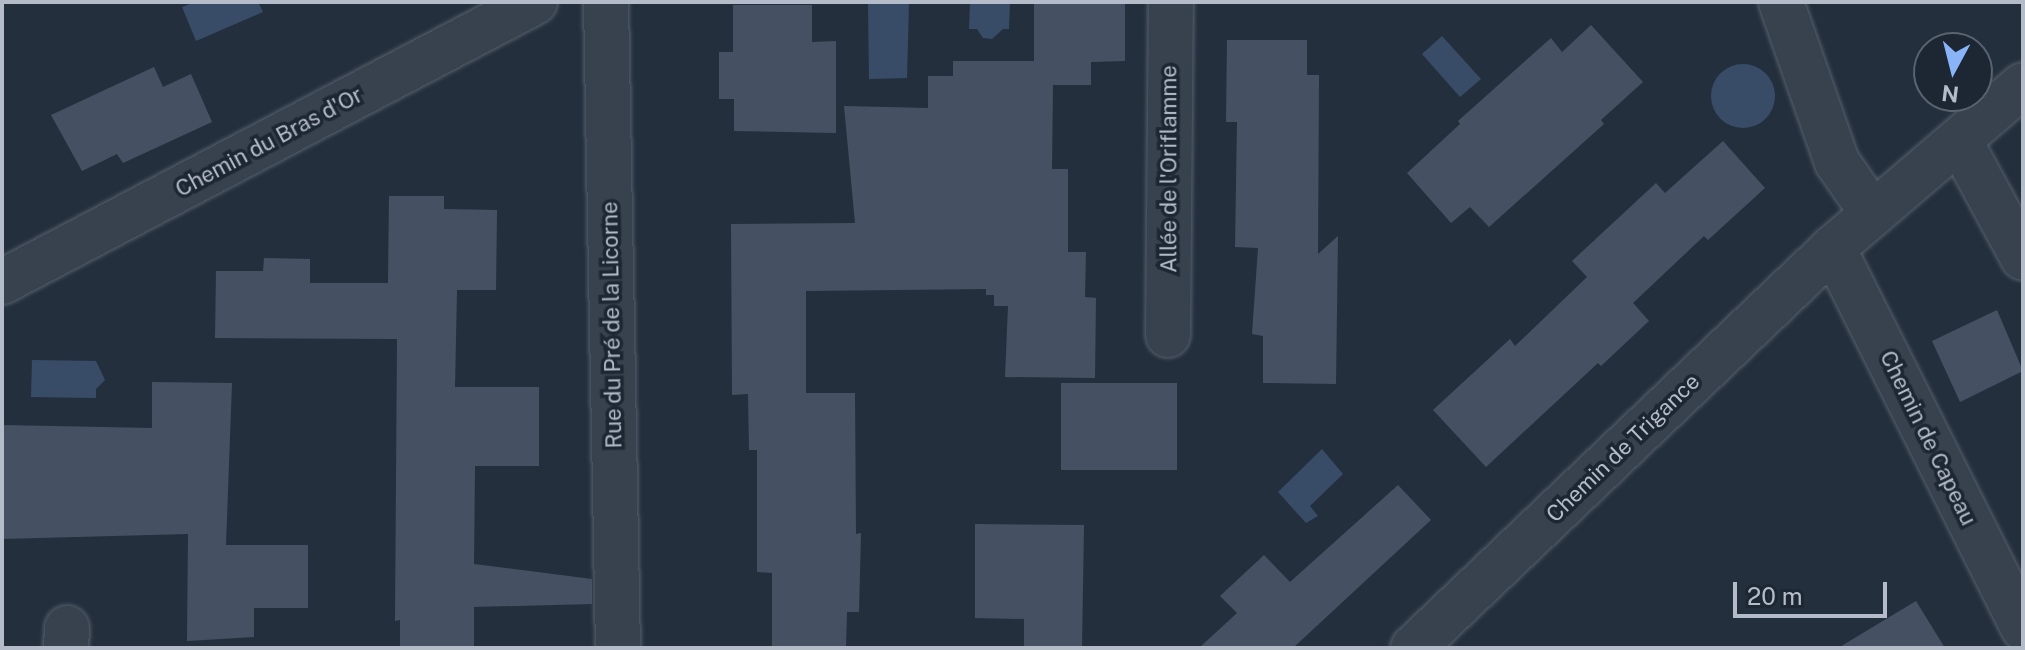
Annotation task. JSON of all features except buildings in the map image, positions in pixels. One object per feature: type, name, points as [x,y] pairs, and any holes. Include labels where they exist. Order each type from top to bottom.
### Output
[{"type":"street","name":"Chemin du Bras d'Or","points":[[2,282],[535,2]]},
{"type":"street","name":"Rue du Pré de la Licorne","points":[[606,2],[618,648]]},
{"type":"street","name":"Allée de l'Oriflamme","points":[[1168,335],[1171,2]]},
{"type":"street","points":[[1781,2],[1837,162],[1873,214]]},
{"type":"street","name":"Chemin de Trigance","points":[[1413,648],[1833,248],[2023,85]]},
{"type":"street","points":[[1959,140],[2023,258]]},
{"type":"street","name":"Chemin de Capeau","points":[[1833,248],[2023,628]]},
{"type":"water","points":[[195,2],[258,2],[263,12],[196,41],[182,7]]},
{"type":"water","points":[[970,2],[1010,2],[1009,29],[1003,29],[992,39],[983,38],[977,29],[969,29]]},
{"type":"water","points":[[868,3],[909,3],[907,78],[869,79]]},
{"type":"water","points":[[1442,36],[1481,79],[1460,97],[1422,54]]},
{"type":"water","points":[[1737,64],[1749,64],[1766,73],[1773,84],[1773,108],[1766,119],[1749,128],[1737,128],[1725,123],[1716,114],[1711,102],[1711,90],[1716,78],[1725,69]]},
{"type":"water","points":[[32,360],[96,361],[105,380],[96,389],[96,398],[31,397]]},
{"type":"water","points":[[1322,449],[1343,474],[1310,506],[1318,516],[1306,523],[1278,492]]}]
